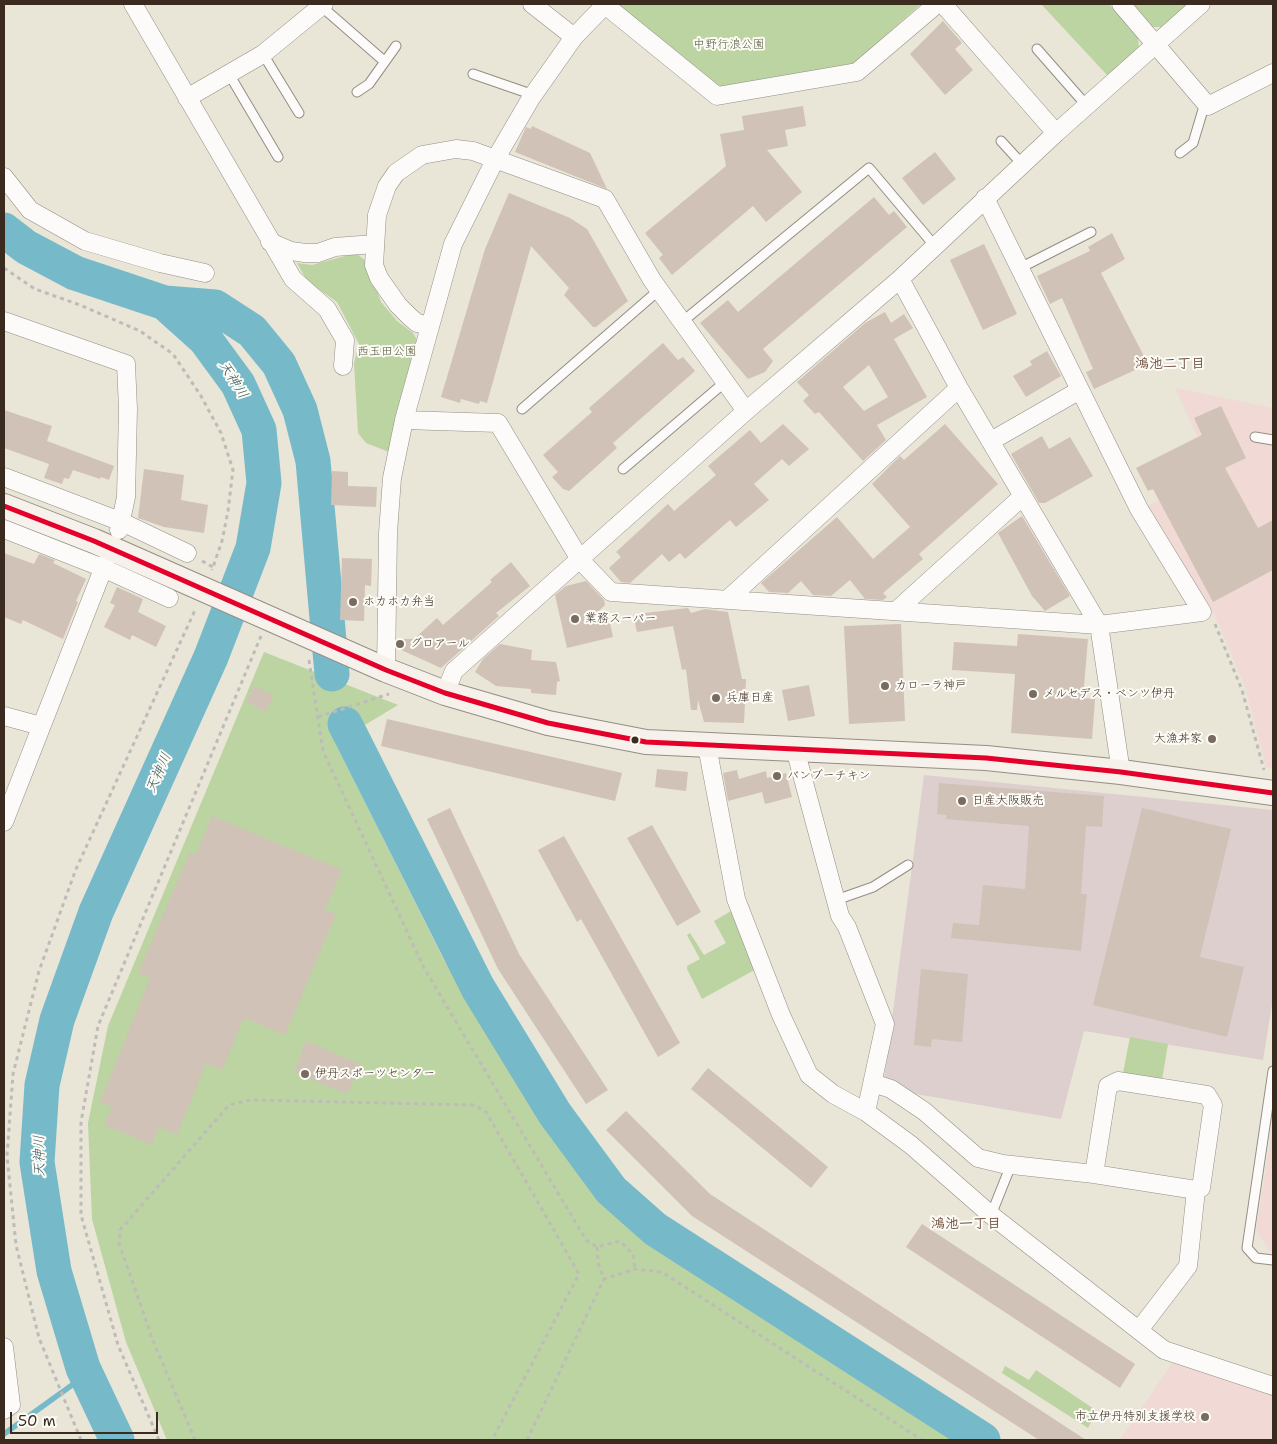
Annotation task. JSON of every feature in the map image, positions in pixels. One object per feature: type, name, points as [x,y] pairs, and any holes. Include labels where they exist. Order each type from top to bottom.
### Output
[{"type":"main road","points":[[4,506],[94,541],[254,613],[311,649],[341,651],[445,693],[548,723],[646,742],[986,758],[1121,772],[1273,793]]},
{"type":"street","points":[[132,4],[293,279],[327,308],[345,340],[343,366]]},
{"type":"street","points":[[532,4],[574,37]]},
{"type":"street","points":[[386,670],[388,533],[392,478],[404,420],[453,244],[496,158],[531,98],[574,37],[606,4],[717,96],[857,72],[937,4]]},
{"type":"street","points":[[943,4],[1056,133]]},
{"type":"street","points":[[1122,4],[1208,106],[1273,73]]},
{"type":"street","points":[[445,693],[454,671],[581,561],[746,411],[900,279],[1022,164],[1201,4]]},
{"type":"street","points":[[187,98],[263,54],[323,5]]},
{"type":"street","points":[[430,326],[417,323],[410,317],[387,291],[379,278],[374,265],[374,244],[381,200],[386,186],[396,173],[422,155],[456,149],[474,151],[605,199],[659,290],[746,411]]},
{"type":"street","points":[[4,177],[30,210],[85,241],[160,264],[205,272]]},
{"type":"street","points":[[404,420],[498,423],[581,561],[611,592],[1099,625],[1202,612],[1139,509],[986,198]]},
{"type":"street","points":[[270,242],[291,251],[305,253],[318,253],[335,248],[374,244]]},
{"type":"street","points":[[900,279],[959,388],[1099,625],[1121,772]]},
{"type":"street","points":[[4,322],[126,364],[128,418],[126,497],[120,526]]},
{"type":"street","points":[[727,600],[959,388]]},
{"type":"street","points":[[990,440],[1080,390]]},
{"type":"street","points":[[4,477],[187,553]]},
{"type":"street","points":[[896,611],[1023,496]]},
{"type":"street","points":[[4,529],[104,566],[169,598]]},
{"type":"street","points":[[4,822],[104,566]]},
{"type":"street","points":[[4,716],[41,726]]},
{"type":"street","points":[[707,746],[736,899],[792,1039],[809,1075],[833,1094],[866,1112],[911,1145],[991,1215],[1164,1350],[1273,1386]]},
{"type":"street","points":[[795,749],[836,900],[885,1024],[866,1112]]},
{"type":"street","points":[[873,1083],[892,1089],[924,1111],[978,1158],[1011,1165],[1094,1174],[1196,1190],[1201,1188],[1213,1105],[1207,1095],[1118,1081],[1108,1086],[1094,1174]]},
{"type":"street","points":[[1139,1330],[1188,1266],[1196,1190]]},
{"type":"street","points":[[4,1347],[11,1405],[4,1410]]},
{"type":"lane","points":[[323,5],[384,61]]},
{"type":"lane","points":[[358,92],[368,84],[396,46]]},
{"type":"lane","points":[[1037,49],[1087,106]]},
{"type":"lane","points":[[263,54],[299,113]]},
{"type":"lane","points":[[229,74],[278,156]]},
{"type":"lane","points":[[473,74],[525,92],[531,98]]},
{"type":"lane","points":[[1180,153],[1193,143],[1205,103]]},
{"type":"lane","points":[[1001,141],[1022,164]]},
{"type":"lane","points":[[682,322],[869,168],[934,245]]},
{"type":"lane","points":[[1020,268],[1091,232]]},
{"type":"lane","points":[[522,409],[659,290]]},
{"type":"lane","points":[[623,469],[725,382]]},
{"type":"lane","points":[[1255,437],[1273,440]]},
{"type":"lane","points":[[836,900],[873,887],[908,865]]},
{"type":"lane","points":[[1273,1071],[1247,1248],[1256,1258],[1273,1260]]},
{"type":"lane","points":[[991,1215],[1011,1165]]},
{"type":"path","points":[[4,268],[35,289],[80,305],[140,331],[173,354],[201,396],[221,433],[233,470],[222,541],[206,591],[76,869],[39,971],[13,1074],[7,1156],[16,1245],[40,1338],[81,1440]]},
{"type":"path","points":[[1202,612],[1215,624],[1242,690],[1264,771]]},
{"type":"path","points":[[159,1440],[118,1344],[81,1215],[81,1122],[98,1026],[261,636]]},
{"type":"path","points":[[311,649],[323,751],[424,968],[586,1240],[597,1247],[620,1242],[633,1254],[635,1269]]},
{"type":"path","points":[[318,717],[390,694]]},
{"type":"path","points":[[195,1440],[152,1338],[119,1244],[120,1230],[229,1105],[251,1100],[475,1105],[486,1112],[579,1274],[492,1440]]},
{"type":"path","points":[[597,1247],[598,1263],[604,1279]]},
{"type":"path","points":[[526,1440],[604,1279],[635,1269],[662,1272],[922,1440]]},
{"type":"shaded area","points":[[1175,388],[1273,408],[1273,768],[1266,767],[1245,687],[1214,613],[1148,506],[1213,471]]},
{"type":"shaded area","points":[[924,775],[1273,810],[1273,998],[1263,1060],[1084,1031],[1061,1119],[910,1093],[884,1080]]},
{"type":"shaded area","points":[[1273,1124],[1273,1251],[1270,1251],[1256,1231]]},
{"type":"shaded area","name":"市立伊丹特別支援学校","points":[[1178,1362],[1273,1394],[1273,1440],[1120,1440],[1172,1363]]},
{"type":"green space","name":"中野行浪公園","points":[[618,4],[921,4],[851,66],[724,87],[714,84],[618,9]]},
{"type":"green space","points":[[1041,4],[1109,4],[1138,38],[1139,48],[1108,76]]},
{"type":"green space","points":[[1133,4],[1188,4],[1161,27],[1151,27]]},
{"type":"green space","name":"西玉田公園","points":[[356,253],[367,262],[381,302],[397,321],[413,333],[419,344],[389,452],[366,443],[358,433],[354,363],[359,344],[337,302],[307,281],[297,263],[312,265]]},
{"type":"green space","name":"伊丹スポーツセンター","points":[[264,652],[398,705],[335,743],[444,960],[543,1127],[597,1200],[646,1242],[955,1440],[167,1440],[126,1342],[92,1219],[88,1123],[108,1026]]},
{"type":"green space","points":[[733,910],[758,968],[702,999],[687,969],[687,966],[700,959],[687,935],[690,933],[704,955],[726,943],[714,921]]},
{"type":"green space","points":[[1130,1037],[1168,1044],[1162,1080],[1123,1073]]},
{"type":"green space","points":[[1005,1366],[1029,1380],[1036,1370],[1097,1411],[1088,1428],[1002,1373]]},
{"type":"building","points":[[943,21],[962,43],[955,49],[973,70],[945,95],[910,54]]},
{"type":"building","points":[[803,106],[806,126],[785,130],[788,146],[767,150],[802,192],[766,222],[753,206],[672,275],[659,258],[663,255],[645,233],[726,166],[720,134],[744,130],[742,116]]},
{"type":"building","points":[[532,126],[590,153],[607,189],[515,152],[526,127],[531,129]]},
{"type":"building","points":[[935,152],[956,179],[923,205],[902,178]]},
{"type":"building","points":[[509,193],[570,218],[587,229],[628,301],[596,327],[593,327],[564,295],[569,288],[531,246],[487,403],[480,401],[479,404],[461,399],[460,403],[441,397],[485,249]]},
{"type":"building","points":[[874,197],[889,215],[894,211],[907,227],[763,349],[773,361],[765,372],[748,379],[700,323],[728,300],[738,312]]},
{"type":"building","points":[[1112,233],[1125,259],[1101,273],[1148,364],[1094,389],[1086,372],[1093,369],[1062,298],[1050,304],[1037,276],[1090,251],[1088,247]]},
{"type":"building","points":[[984,244],[1017,314],[983,330],[950,260]]},
{"type":"building","points":[[885,312],[891,323],[904,314],[913,328],[894,339],[927,397],[877,425],[886,440],[863,461],[819,412],[815,414],[803,401],[809,395],[797,382],[865,323]],"holes":[[[869,365],[888,397],[864,411],[843,387]]]},
{"type":"building","points":[[663,343],[678,360],[683,357],[695,371],[613,443],[617,448],[569,491],[563,489],[552,477],[558,472],[543,455],[592,412],[589,408]]},
{"type":"building","points":[[1047,351],[1061,376],[1026,397],[1013,376],[1032,365],[1030,361]]},
{"type":"building","points":[[1221,406],[1246,458],[1225,468],[1258,528],[1273,520],[1273,570],[1213,602],[1153,489],[1148,491],[1136,468],[1202,435],[1194,418]]},
{"type":"building","points":[[4,410],[52,426],[47,441],[114,466],[109,480],[73,470],[69,479],[64,478],[62,484],[44,478],[49,464],[4,448]]},
{"type":"building","points":[[783,424],[809,449],[789,466],[782,459],[754,484],[769,500],[736,527],[730,520],[685,559],[680,553],[669,562],[662,554],[630,583],[621,582],[609,568],[621,557],[616,552],[668,504],[674,511],[716,475],[708,466],[750,430],[761,443]]},
{"type":"building","points":[[945,424],[998,484],[919,554],[923,559],[883,593],[887,597],[883,600],[865,599],[850,580],[831,596],[813,595],[801,581],[788,593],[769,592],[761,583],[837,517],[873,559],[910,527],[872,484],[900,456],[904,460]]},
{"type":"building","points":[[1042,436],[1049,449],[1070,437],[1093,476],[1045,503],[1039,503],[1011,454]]},
{"type":"building","points":[[144,469],[184,475],[181,500],[208,505],[204,533],[164,527],[138,518]]},
{"type":"building","points":[[332,471],[348,472],[348,486],[377,487],[376,507],[331,505]]},
{"type":"building","points":[[1022,516],[1070,596],[1045,611],[1032,596],[998,533]]},
{"type":"building","points":[[4,553],[34,564],[39,554],[55,560],[53,563],[86,579],[63,639],[23,620],[21,624],[4,617]]},
{"type":"building","points":[[342,558],[372,559],[371,586],[365,585],[364,621],[340,620]]},
{"type":"building","points":[[511,562],[530,586],[496,613],[499,616],[441,668],[397,648],[397,639],[414,639],[437,618],[443,625],[492,582],[490,580]]},
{"type":"building","points":[[586,581],[604,600],[605,605],[586,623],[609,619],[613,637],[567,648],[555,595],[566,586]]},
{"type":"building","points":[[117,587],[143,599],[138,612],[166,626],[156,647],[132,635],[130,640],[104,627],[115,605],[110,603]]},
{"type":"building","points":[[688,608],[691,613],[705,609],[728,612],[742,679],[746,679],[744,723],[704,722],[698,700],[697,710],[691,710],[686,669],[682,670],[673,626],[637,632],[634,619],[646,616],[645,613]]},
{"type":"building","points":[[901,624],[905,721],[849,724],[844,626]]},
{"type":"building","points":[[1018,634],[1088,639],[1083,698],[1095,699],[1092,739],[1011,733],[1015,674],[952,670],[954,642],[1017,646]]},
{"type":"building","points":[[500,644],[532,650],[531,660],[556,662],[560,681],[557,682],[556,695],[531,693],[531,689],[496,686],[475,672],[483,659]]},
{"type":"building","points":[[809,685],[815,716],[788,721],[782,690]]},
{"type":"building","points":[[254,686],[274,696],[266,712],[246,702]]},
{"type":"building","points":[[387,719],[622,773],[615,801],[381,746]]},
{"type":"building","points":[[657,769],[688,772],[686,791],[655,787]]},
{"type":"building","points":[[737,770],[739,779],[766,771],[767,778],[786,773],[792,797],[765,804],[762,792],[728,801],[723,773]]},
{"type":"building","points":[[939,783],[1104,796],[1102,827],[1086,826],[1081,894],[1087,894],[1081,951],[951,938],[953,923],[979,925],[983,885],[1025,889],[1029,826],[946,819],[947,815],[937,814]]},
{"type":"building","points":[[450,808],[519,954],[608,1090],[586,1104],[498,969],[427,819]]},
{"type":"building","points":[[1142,808],[1231,829],[1200,957],[1244,967],[1227,1037],[1093,1005]]},
{"type":"building","points":[[212,816],[342,870],[325,910],[336,914],[285,1035],[244,1018],[222,1070],[206,1063],[177,1135],[159,1127],[152,1145],[104,1125],[112,1107],[100,1102],[150,978],[138,973],[190,852],[196,855]]},
{"type":"building","points":[[652,825],[701,912],[677,926],[627,838]]},
{"type":"building","points":[[564,836],[680,1043],[658,1057],[581,919],[577,922],[538,850]]},
{"type":"building","points":[[921,969],[968,974],[962,1042],[932,1039],[931,1047],[914,1045]]},
{"type":"building","points":[[306,1041],[360,1064],[347,1094],[294,1072]]},
{"type":"building","points":[[708,1068],[828,1167],[811,1188],[691,1089]]},
{"type":"building","points":[[626,1111],[710,1194],[1086,1440],[1039,1440],[692,1216],[606,1130]]},
{"type":"building","points":[[922,1224],[1135,1364],[1120,1388],[906,1247]]},
{"type":"waterway","name":"天神川","points":[[4,230],[26,247],[75,273],[165,303],[205,339],[238,384],[259,430],[264,483],[253,548],[211,657],[96,912],[57,1020],[42,1085],[37,1162],[54,1271],[83,1368],[117,1440]]},
{"type":"waterway","points":[[165,303],[215,307],[252,331],[279,364],[300,410],[313,461],[332,674]]},
{"type":"waterway","points":[[345,724],[478,988],[555,1114],[611,1190],[655,1229],[983,1440]]},
{"type":"waterway","points":[[4,1434],[86,1375]]},
{"type":"transit line","points":[[4,506],[94,541],[386,670],[445,693],[548,723],[646,742],[986,758],[1121,772],[1273,793]]},
{"type":"place","name":"ホカホカ弁当","points":[[353,602]]},
{"type":"place","name":"業務スーパー","points":[[575,619]]},
{"type":"place","name":"グロアール","points":[[400,644]]},
{"type":"place","name":"カローラ神戸","points":[[885,686]]},
{"type":"place","name":"メルセデス・ベンツ伊丹","points":[[1033,694]]},
{"type":"place","name":"兵庫日産","points":[[716,698]]},
{"type":"place","name":"大漁丼家","points":[[1212,739]]},
{"type":"place","name":"バンブーチキン","points":[[777,776]]},
{"type":"place","name":"日産大阪販売","points":[[962,801]]},
{"type":"place","name":"伊丹スポーツセンター","points":[[305,1074]]},
{"type":"place","name":"市立伊丹特別支援学校","points":[[1205,1417]]},
{"type":"district","name":"鴻池二丁目","points":[[1170,364]]},
{"type":"district","name":"鴻池一丁目","points":[[966,1224]]}]
